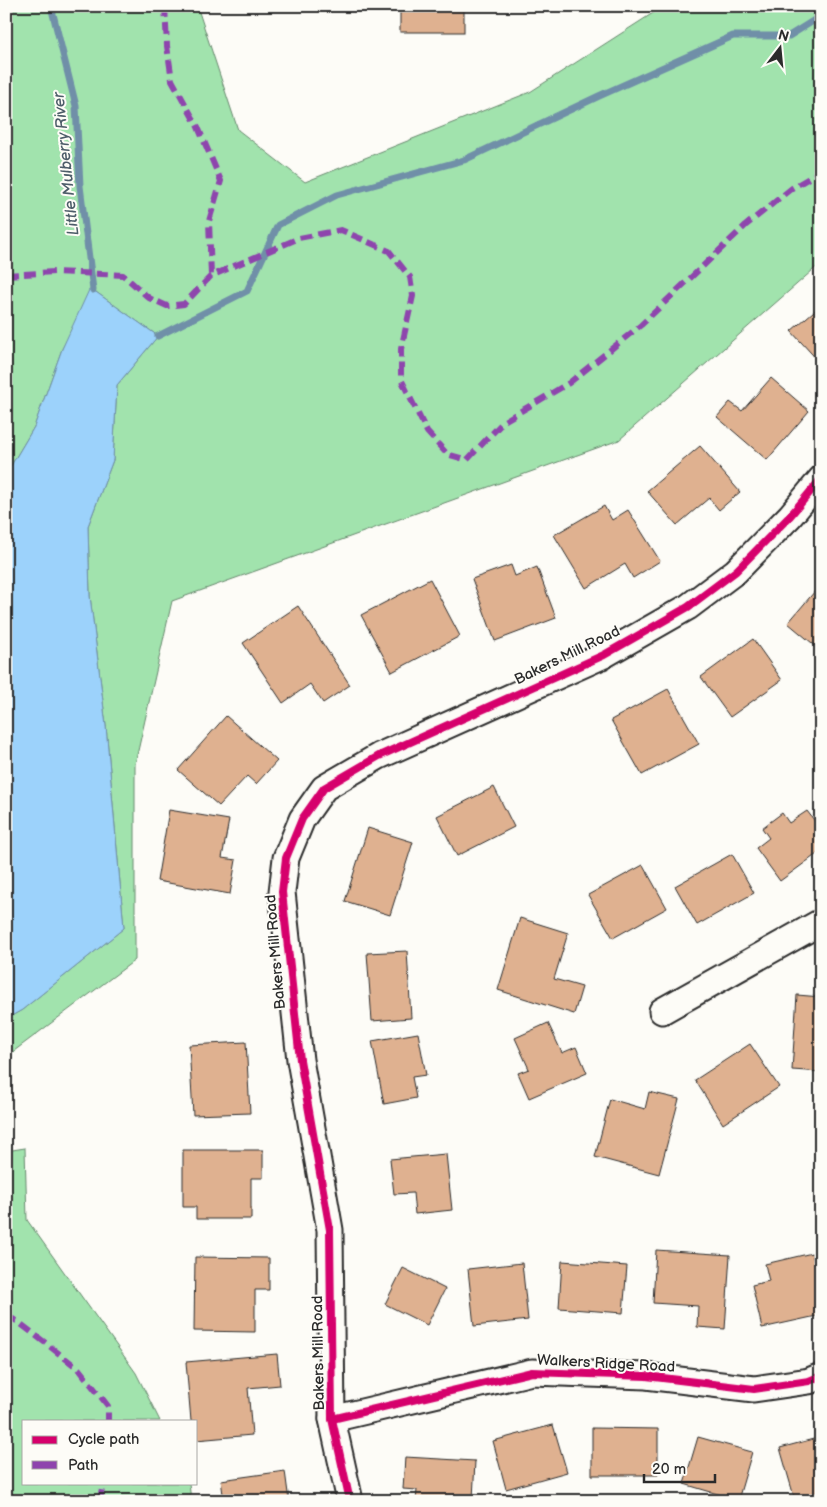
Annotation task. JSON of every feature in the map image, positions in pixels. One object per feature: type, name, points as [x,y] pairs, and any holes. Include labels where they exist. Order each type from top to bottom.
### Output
[{"type":"street","name":"Bakers Mill Road","points":[[350,1501],[332,1419],[330,1230],[300,1060],[282,892],[286,858],[302,819],[324,788],[379,756],[604,655],[688,607],[736,571],[790,516],[821,479]]},
{"type":"street","points":[[662,1011],[821,922]]},
{"type":"street","name":"Walkers Ridge Road","points":[[332,1419],[532,1372],[646,1376],[754,1389],[809,1381],[821,1376]]},
{"type":"green space","points":[[6,6],[197,6],[238,130],[305,182],[530,92],[664,6],[821,6],[821,263],[619,440],[172,601],[135,764],[135,960],[6,1057],[6,1019],[22,1010],[124,928],[106,726],[90,596],[88,526],[113,460],[117,385],[158,336],[93,290],[62,349],[34,427],[6,474]]},
{"type":"green space","points":[[25,1148],[27,1220],[136,1373],[160,1420],[22,1420],[22,1484],[189,1484],[191,1501],[6,1501],[6,1151]]},
{"type":"water","points":[[89,290],[93,290],[158,336],[117,385],[113,460],[88,526],[90,596],[106,726],[124,928],[22,1010],[6,1019],[6,474],[34,427],[62,349]]},
{"type":"building","points":[[400,6],[464,6],[464,32],[400,32]]},
{"type":"building","points":[[821,305],[821,364],[791,331]]},
{"type":"building","points":[[771,378],[809,411],[767,460],[717,417],[730,402],[742,411]]},
{"type":"building","points":[[700,446],[740,492],[719,510],[709,498],[677,525],[647,491]]},
{"type":"building","points":[[604,506],[612,520],[628,510],[660,561],[633,578],[625,564],[586,588],[554,535]]},
{"type":"building","points":[[511,565],[515,576],[537,567],[556,618],[495,641],[472,579]]},
{"type":"building","points":[[430,579],[460,636],[392,672],[361,615]]},
{"type":"building","points":[[821,584],[821,645],[818,648],[788,623]]},
{"type":"building","points":[[298,606],[350,685],[323,703],[310,684],[283,703],[243,643]]},
{"type":"building","points":[[753,639],[782,680],[730,717],[701,677]]},
{"type":"building","points":[[668,689],[699,744],[642,775],[611,720]]},
{"type":"building","points":[[226,716],[277,761],[256,784],[247,776],[219,806],[178,770]]},
{"type":"building","points":[[494,787],[514,827],[457,856],[437,816]]},
{"type":"building","points":[[169,810],[229,820],[222,858],[236,860],[230,894],[157,881]]},
{"type":"building","points":[[807,811],[821,829],[821,851],[780,881],[756,848],[769,838],[762,828],[782,813],[789,823]]},
{"type":"building","points":[[368,828],[413,842],[390,915],[345,901]]},
{"type":"building","points":[[732,854],[754,893],[697,925],[675,886]]},
{"type":"building","points":[[643,865],[667,908],[613,938],[588,895]]},
{"type":"building","points":[[520,918],[568,933],[554,979],[582,987],[574,1014],[498,990]]},
{"type":"building","points":[[407,951],[411,1018],[372,1021],[367,953]]},
{"type":"building","points":[[797,995],[821,997],[821,1072],[792,1070]]},
{"type":"building","points":[[548,1023],[562,1053],[576,1047],[587,1073],[529,1098],[518,1073],[529,1069],[515,1038]]},
{"type":"building","points":[[418,1033],[426,1075],[412,1077],[416,1098],[384,1104],[372,1041]]},
{"type":"building","points":[[246,1042],[250,1113],[193,1115],[189,1045]]},
{"type":"building","points":[[750,1044],[779,1087],[723,1124],[695,1080]]},
{"type":"building","points":[[649,1092],[679,1099],[659,1174],[595,1157],[610,1099],[645,1109]]},
{"type":"building","points":[[183,1150],[263,1150],[263,1178],[251,1178],[251,1219],[196,1219],[196,1207],[183,1207]]},
{"type":"building","points":[[446,1154],[452,1210],[415,1214],[413,1193],[394,1194],[390,1159]]},
{"type":"building","points":[[656,1250],[730,1255],[725,1329],[697,1327],[698,1306],[653,1303]]},
{"type":"building","points":[[812,1253],[821,1292],[821,1315],[762,1328],[752,1285],[769,1281],[765,1264]]},
{"type":"building","points":[[195,1257],[269,1258],[269,1290],[255,1290],[255,1332],[194,1331]]},
{"type":"building","points":[[562,1261],[627,1266],[623,1313],[559,1308]]},
{"type":"building","points":[[522,1263],[528,1320],[474,1326],[468,1269]]},
{"type":"building","points":[[403,1268],[445,1289],[427,1325],[385,1304]]},
{"type":"building","points":[[277,1354],[280,1385],[248,1388],[252,1435],[198,1440],[198,1420],[191,1420],[186,1362]]},
{"type":"building","points":[[553,1425],[567,1472],[506,1489],[493,1441]]},
{"type":"building","points":[[592,1428],[658,1429],[658,1475],[592,1475]]},
{"type":"building","points":[[698,1437],[752,1452],[738,1500],[684,1484]]},
{"type":"building","points":[[821,1437],[821,1493],[795,1500],[780,1448]]},
{"type":"building","points":[[405,1457],[475,1461],[473,1499],[495,1501],[416,1501],[417,1490],[403,1489]]},
{"type":"building","points":[[285,1471],[289,1501],[224,1501],[221,1480]]},
{"type":"waterway","name":"Little Mulberry River","points":[[51,6],[76,106],[80,186],[93,290]]},
{"type":"waterway","points":[[158,336],[247,291],[278,225],[337,195],[464,160],[599,96],[733,36],[789,36],[821,16]]},
{"type":"marked path","points":[[165,6],[167,46],[172,80],[198,127],[221,181],[209,221],[211,276]]},
{"type":"marked path","points":[[6,275],[55,272],[123,275],[149,298],[167,306],[184,304],[211,276],[299,238],[341,230],[389,251],[410,277],[413,296],[401,349],[401,379],[427,432],[447,454],[467,460],[504,421],[569,383],[641,325],[745,226],[792,188],[821,171]]},
{"type":"marked path","points":[[6,1316],[17,1321],[79,1369],[108,1406],[108,1420]]},
{"type":"marked path","points":[[97,1501],[101,1495],[103,1484]]},
{"type":"cycle path","points":[[350,1501],[332,1419],[330,1230],[300,1060],[282,892],[286,858],[302,819],[324,788],[379,756],[604,655],[688,607],[736,571],[790,516],[821,479]]},
{"type":"cycle path","points":[[332,1419],[532,1372],[646,1376],[754,1389],[809,1381],[821,1376]]}]
